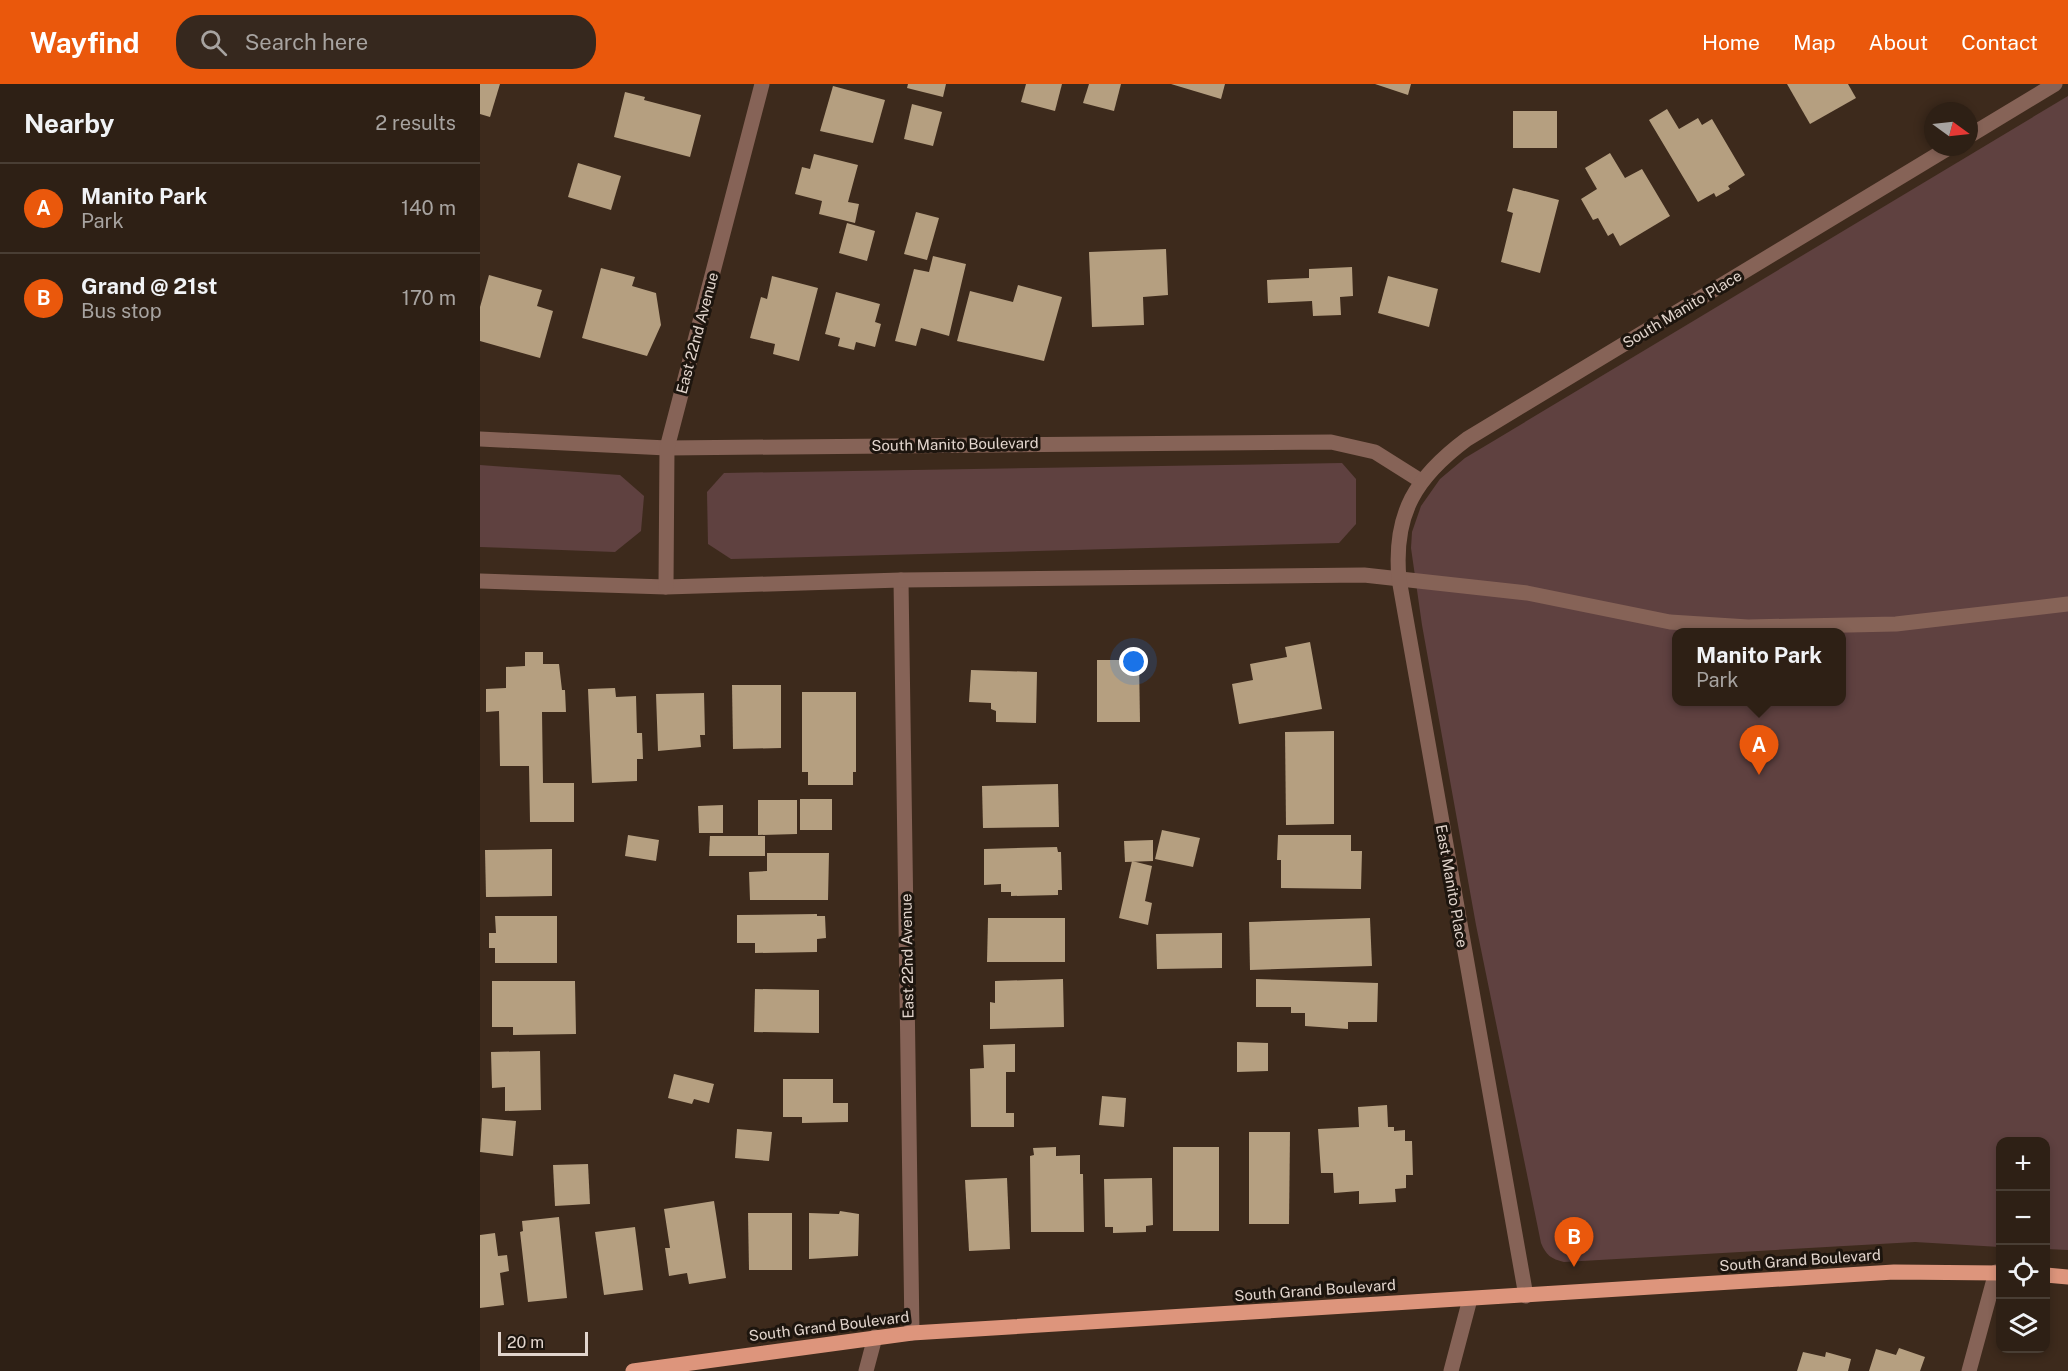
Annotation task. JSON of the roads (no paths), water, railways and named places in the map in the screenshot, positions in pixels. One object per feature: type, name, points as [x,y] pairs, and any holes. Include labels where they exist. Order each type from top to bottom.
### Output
[{"type":"main road","name":"South Grand Boulevard","points":[[633,1371],[912,1333],[1894,1272],[1996,1273]]},
{"type":"main road","points":[[2050,1275],[2068,1277]]},
{"type":"street","name":"East 22nd Avenue","points":[[666,587],[667,448],[762,84]]},
{"type":"street","points":[[1978,131],[2055,84]]},
{"type":"street","name":"South Manito Place","points":[[1421,481],[1449,452],[1492,423],[1935,156]]},
{"type":"street","name":"South Manito Boulevard","points":[[480,439],[667,448],[1322,441],[1348,444],[1375,452],[1421,481]]},
{"type":"street","name":"East Manito Place","points":[[1421,481],[1412,496],[1399,530],[1399,579],[1526,1296]]},
{"type":"street","points":[[480,581],[666,587],[901,580],[1342,575],[1527,593],[1646,619],[1715,626],[1791,628],[1896,624],[2068,604]]},
{"type":"street","name":"East 22nd Avenue","points":[[901,580],[912,1333]]},
{"type":"street","points":[[1969,1371],[1996,1280]]},
{"type":"street","points":[[1451,1371],[1470,1299]]},
{"type":"street","points":[[866,1371],[875,1337]]},
{"type":"place","name":"Manito Park","points":[[1759,775]]},
{"type":"place","name":"Grand @ 21st","points":[[1574,1267]]}]
